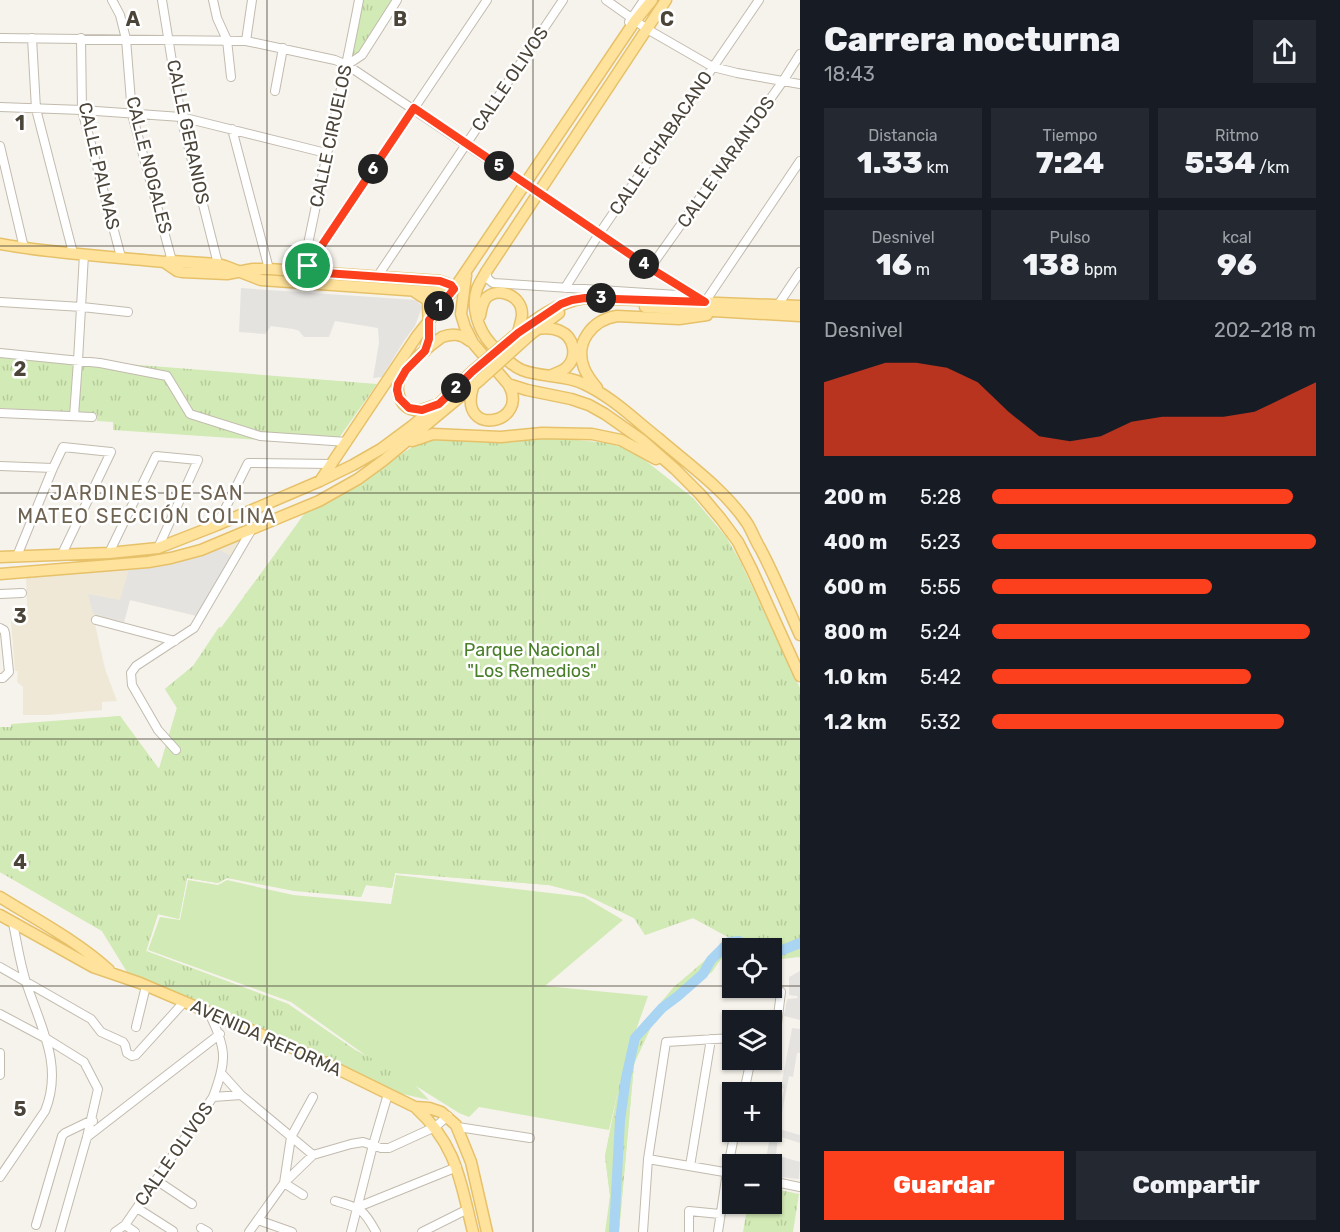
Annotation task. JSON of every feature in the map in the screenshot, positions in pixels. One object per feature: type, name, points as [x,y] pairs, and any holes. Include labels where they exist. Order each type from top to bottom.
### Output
[{"type":"main road","points":[[320,481],[429,320],[454,289],[602,70],[633,19],[652,0]]},
{"type":"main road","points":[[666,2],[486,272],[476,297],[479,326],[484,336],[515,367],[578,381],[600,393],[712,484],[748,525],[768,563],[800,635]]},
{"type":"main road","points":[[0,244],[169,263],[218,264],[261,280],[446,292],[454,289]]},
{"type":"main road","points":[[169,263],[177,271],[218,274],[253,269],[310,269],[377,277],[440,281],[451,285],[465,327],[473,343],[512,389],[511,408],[506,415],[490,421],[483,419],[473,411],[470,397],[476,384]]},
{"type":"main road","points":[[461,314],[466,271]]},
{"type":"main road","points":[[411,290],[426,299],[429,339],[425,351]]},
{"type":"main road","points":[[479,326],[483,303],[493,294],[501,292],[515,299],[520,306],[522,313],[516,334]]},
{"type":"main road","points":[[0,557],[109,553],[158,548],[320,481],[353,465],[412,426],[516,334],[561,304],[572,300],[585,298],[800,306]]},
{"type":"main road","points":[[0,574],[159,561],[201,550],[319,501],[358,479],[406,443],[534,332],[563,310],[575,306],[587,304],[800,316]]},
{"type":"main road","points":[[600,393],[588,377],[582,358],[585,338],[595,324],[617,316],[679,319],[735,311]]},
{"type":"main road","points":[[534,332],[555,329],[561,331],[573,346],[574,353],[568,366],[550,376]]},
{"type":"main road","points":[[439,404],[422,410],[409,408],[399,398],[397,390],[400,378],[435,341],[448,334],[460,335],[473,343]]},
{"type":"main road","points":[[508,384],[589,405],[606,414],[642,440],[675,469],[722,519],[738,542],[800,676]]},
{"type":"main road","points":[[406,443],[433,434],[501,437],[542,433],[592,434],[621,440],[675,469]]},
{"type":"main road","points":[[788,652],[795,648],[800,649]]},
{"type":"main road","name":"AVENIDA REFORMA","points":[[0,897],[76,945],[114,974]]},
{"type":"main road","name":"AVENIDA REFORMA","points":[[0,915],[93,967],[146,986],[307,1054],[415,1107],[435,1127],[452,1153],[473,1232]]},
{"type":"main road","name":"AVENIDA REFORMA","points":[[415,1107],[429,1108],[448,1116]]},
{"type":"main road","points":[[448,1116],[458,1127],[466,1149],[487,1232]]},
{"type":"street","name":"CALLE NOGALES","points":[[112,0],[120,15],[126,39],[132,114],[169,263]]},
{"type":"street","name":"CALLE GERANIOS","points":[[162,0],[181,117],[218,264]]},
{"type":"street","points":[[213,0],[217,18],[227,40],[231,77]]},
{"type":"street","points":[[246,41],[252,0]]},
{"type":"street","name":"CALLE CIRUELOS","points":[[310,269],[306,254],[359,0]]},
{"type":"street","points":[[347,65],[362,55],[397,0]]},
{"type":"street","points":[[310,269],[487,0]]},
{"type":"street","name":"CALLE OLIVOS","points":[[377,277],[563,0]]},
{"type":"street","points":[[606,0],[647,28],[713,67],[800,84]]},
{"type":"street","points":[[633,19],[644,0]]},
{"type":"street","name":"CALLE CHABACANO","points":[[565,288],[599,234],[759,0]]},
{"type":"street","points":[[0,38],[246,41],[335,60],[347,65],[414,108],[538,194],[705,302],[800,161]]},
{"type":"street","points":[[32,38],[36,108],[79,254],[82,307],[74,416]]},
{"type":"street","name":"CALLE PALMAS","points":[[81,38],[82,110],[121,257]]},
{"type":"street","points":[[275,91],[283,48]]},
{"type":"street","name":"CALLE NARANJOS","points":[[650,268],[800,54]]},
{"type":"street","points":[[0,107],[181,117],[326,153]]},
{"type":"street","points":[[232,129],[269,269]]},
{"type":"street","points":[[0,146],[24,248]]},
{"type":"street","points":[[486,272],[488,279],[493,283],[694,296]]},
{"type":"street","points":[[778,305],[800,272]]},
{"type":"street","points":[[0,302],[128,312]]},
{"type":"street","points":[[0,353],[100,363],[166,376],[190,414],[260,436],[346,442]]},
{"type":"street","points":[[0,413],[92,417]]},
{"type":"street","points":[[17,556],[52,468],[63,447],[111,452],[62,554]]},
{"type":"street","points":[[109,553],[156,456],[198,460],[158,548]]},
{"type":"street","points":[[217,525],[248,463],[332,464]]},
{"type":"street","points":[[0,466],[52,468]]},
{"type":"street","points":[[176,750],[158,730],[132,685],[130,673],[135,666],[194,627],[252,528]]},
{"type":"street","points":[[0,594],[22,593]]},
{"type":"street","points":[[96,620],[175,641]]},
{"type":"street","points":[[0,628],[5,633],[9,672],[0,678]]},
{"type":"street","points":[[0,1176],[39,1123],[50,1101],[53,1076],[47,1039],[26,981],[13,923]]},
{"type":"street","points":[[0,967],[91,1019],[100,1032],[123,1042],[129,1055],[136,1055],[184,1002]]},
{"type":"street","points":[[136,1027],[146,986]]},
{"type":"street","name":"CALLE OLIVOS","points":[[115,1232],[124,1228],[213,1097],[222,1074],[223,1052],[220,1034],[209,1013]]},
{"type":"street","points":[[0,1014],[84,1062],[98,1089],[60,1232]]},
{"type":"street","points":[[87,1137],[220,1034]]},
{"type":"street","points":[[643,1232],[648,1159],[666,1042],[722,1038]]},
{"type":"street","points":[[690,1166],[711,1039]]},
{"type":"street","points":[[0,1053],[0,1075]]},
{"type":"street","points":[[222,1074],[241,1095],[313,1155]]},
{"type":"street","points":[[351,1232],[388,1094]]},
{"type":"street","points":[[213,1097],[241,1095]]},
{"type":"street","points":[[284,1183],[291,1137],[313,1097]]},
{"type":"street","points":[[249,1232],[284,1183],[313,1155],[363,1142],[389,1148],[435,1127],[448,1116]]},
{"type":"street","points":[[36,1225],[62,1136],[65,1132],[90,1121],[105,1123]]},
{"type":"street","points":[[458,1127],[530,1138]]},
{"type":"street","points":[[452,1153],[466,1149]]},
{"type":"street","points":[[648,1159],[722,1172]]},
{"type":"street","points":[[358,1207],[457,1167]]},
{"type":"street","points":[[156,1180],[192,1204]]},
{"type":"street","points":[[284,1183],[303,1195]]},
{"type":"street","points":[[782,1183],[800,1187]]},
{"type":"street","points":[[335,1201],[358,1207],[367,1215],[376,1232]]},
{"type":"street","points":[[718,1232],[722,1205]]},
{"type":"street","points":[[136,1208],[173,1231]]},
{"type":"street","points":[[422,1232],[468,1209]]},
{"type":"street","points":[[689,1232],[689,1211],[720,1214]]},
{"type":"street","points":[[258,1220],[292,1232]]},
{"type":"street","points":[[124,1228],[135,1232]]},
{"type":"shaded area","points":[[241,288],[417,300],[422,307],[415,326],[382,377],[373,378],[379,343],[378,328],[335,321],[329,337],[304,337],[299,331],[293,329],[271,326],[265,334],[239,332]]},
{"type":"shaded area","points":[[237,538],[241,543],[197,616],[130,600],[124,622],[93,615],[105,669],[117,701],[102,702],[102,710],[23,715],[23,687],[17,682],[18,671],[15,671],[11,622],[19,614],[19,608],[27,607],[26,574],[149,567]]},
{"type":"shaded area","points":[[215,548],[232,556],[197,616],[130,600],[124,622],[93,614],[88,594],[120,600],[129,569],[149,567]]},
{"type":"shaded area","points":[[800,971],[800,1020],[784,1016],[787,999],[798,998],[789,995],[789,977]]},
{"type":"shaded area","points":[[792,1028],[800,1029],[800,1053],[797,1053],[793,1077],[789,1076],[782,1113],[784,1089],[782,1082]]},
{"type":"shaded area","points":[[782,1130],[800,1135],[800,1143],[782,1137]]},
{"type":"shaded area","points":[[769,1142],[777,1142],[776,1154],[767,1154]]},
{"type":"shaded area","points":[[782,1157],[800,1162],[799,1179],[782,1177]]},
{"type":"green space","points":[[363,0],[394,0],[361,52],[350,59]]},
{"type":"green space","points":[[0,354],[377,384],[334,445],[113,430],[113,422],[97,421],[97,414],[0,408]]},
{"type":"green space","name":"Parque Nacional \"Los Remedios\"","points":[[435,438],[567,439],[607,443],[632,450],[693,498],[726,537],[739,559],[800,688],[800,959],[798,952],[782,958],[782,938],[730,938],[693,918],[645,935],[634,918],[584,894],[549,885],[395,873],[392,888],[366,885],[361,897],[294,891],[227,878],[218,883],[187,878],[179,919],[158,914],[146,951],[288,1004],[355,1050],[401,1073],[394,1092],[129,975],[102,931],[0,872],[0,727],[11,727],[11,724],[120,716],[159,769],[177,708],[165,689],[193,666],[219,627],[222,628],[229,621],[245,595],[305,513],[329,501],[419,443]]},
{"type":"green space","name":"Parque Nacional \"Los Remedios\"","points":[[419,443],[693,498],[726,537],[800,690],[800,957],[782,959],[782,938],[730,938],[693,918],[645,935],[634,918],[584,894],[549,885],[395,873],[392,888],[366,885],[361,897],[227,878],[218,883],[187,878],[179,919],[158,914],[146,951],[288,1004],[368,1057],[291,1002],[148,950],[160,917],[180,920],[188,880],[218,885],[227,880],[293,895],[391,904],[396,875],[584,897],[623,920],[545,986],[648,996],[635,1033],[674,987],[722,950],[722,959],[653,1023],[634,1064],[619,1232],[605,1232],[610,1196],[605,1156],[619,1087],[609,1130],[479,1107],[469,1117],[416,1086],[429,1100],[394,1092],[129,975],[102,931],[0,872],[0,727],[120,716],[159,769],[177,708],[165,689],[193,666],[305,513]]},
{"type":"green space","name":"Parque Nacional \"Los Remedios\"","points":[[722,946],[722,959],[712,972],[679,997],[653,1023],[642,1043],[634,1064],[619,1232],[607,1232],[610,1196],[605,1156],[620,1081],[635,1033],[674,987]]},
{"type":"green space","points":[[782,1190],[799,1194],[793,1232],[743,1232],[746,1214],[782,1214]]},
{"type":"waterway","points":[[782,950],[800,943]]},
{"type":"waterway","points":[[614,1232],[620,1120],[635,1038],[662,1008],[703,974],[711,960],[722,949]]},
{"type":"district","name":"JARDINES DE SAN MATEO SECCIÓN COLINA","points":[[147,504]]},
{"type":"route","points":[[414,108],[538,194],[705,302],[585,298],[561,304],[518,333],[473,371],[439,404],[415,410],[409,408],[399,398],[398,384],[406,370],[425,351],[429,339],[429,320],[454,289],[451,285],[440,281],[311,272],[308,266],[414,108]]}]
